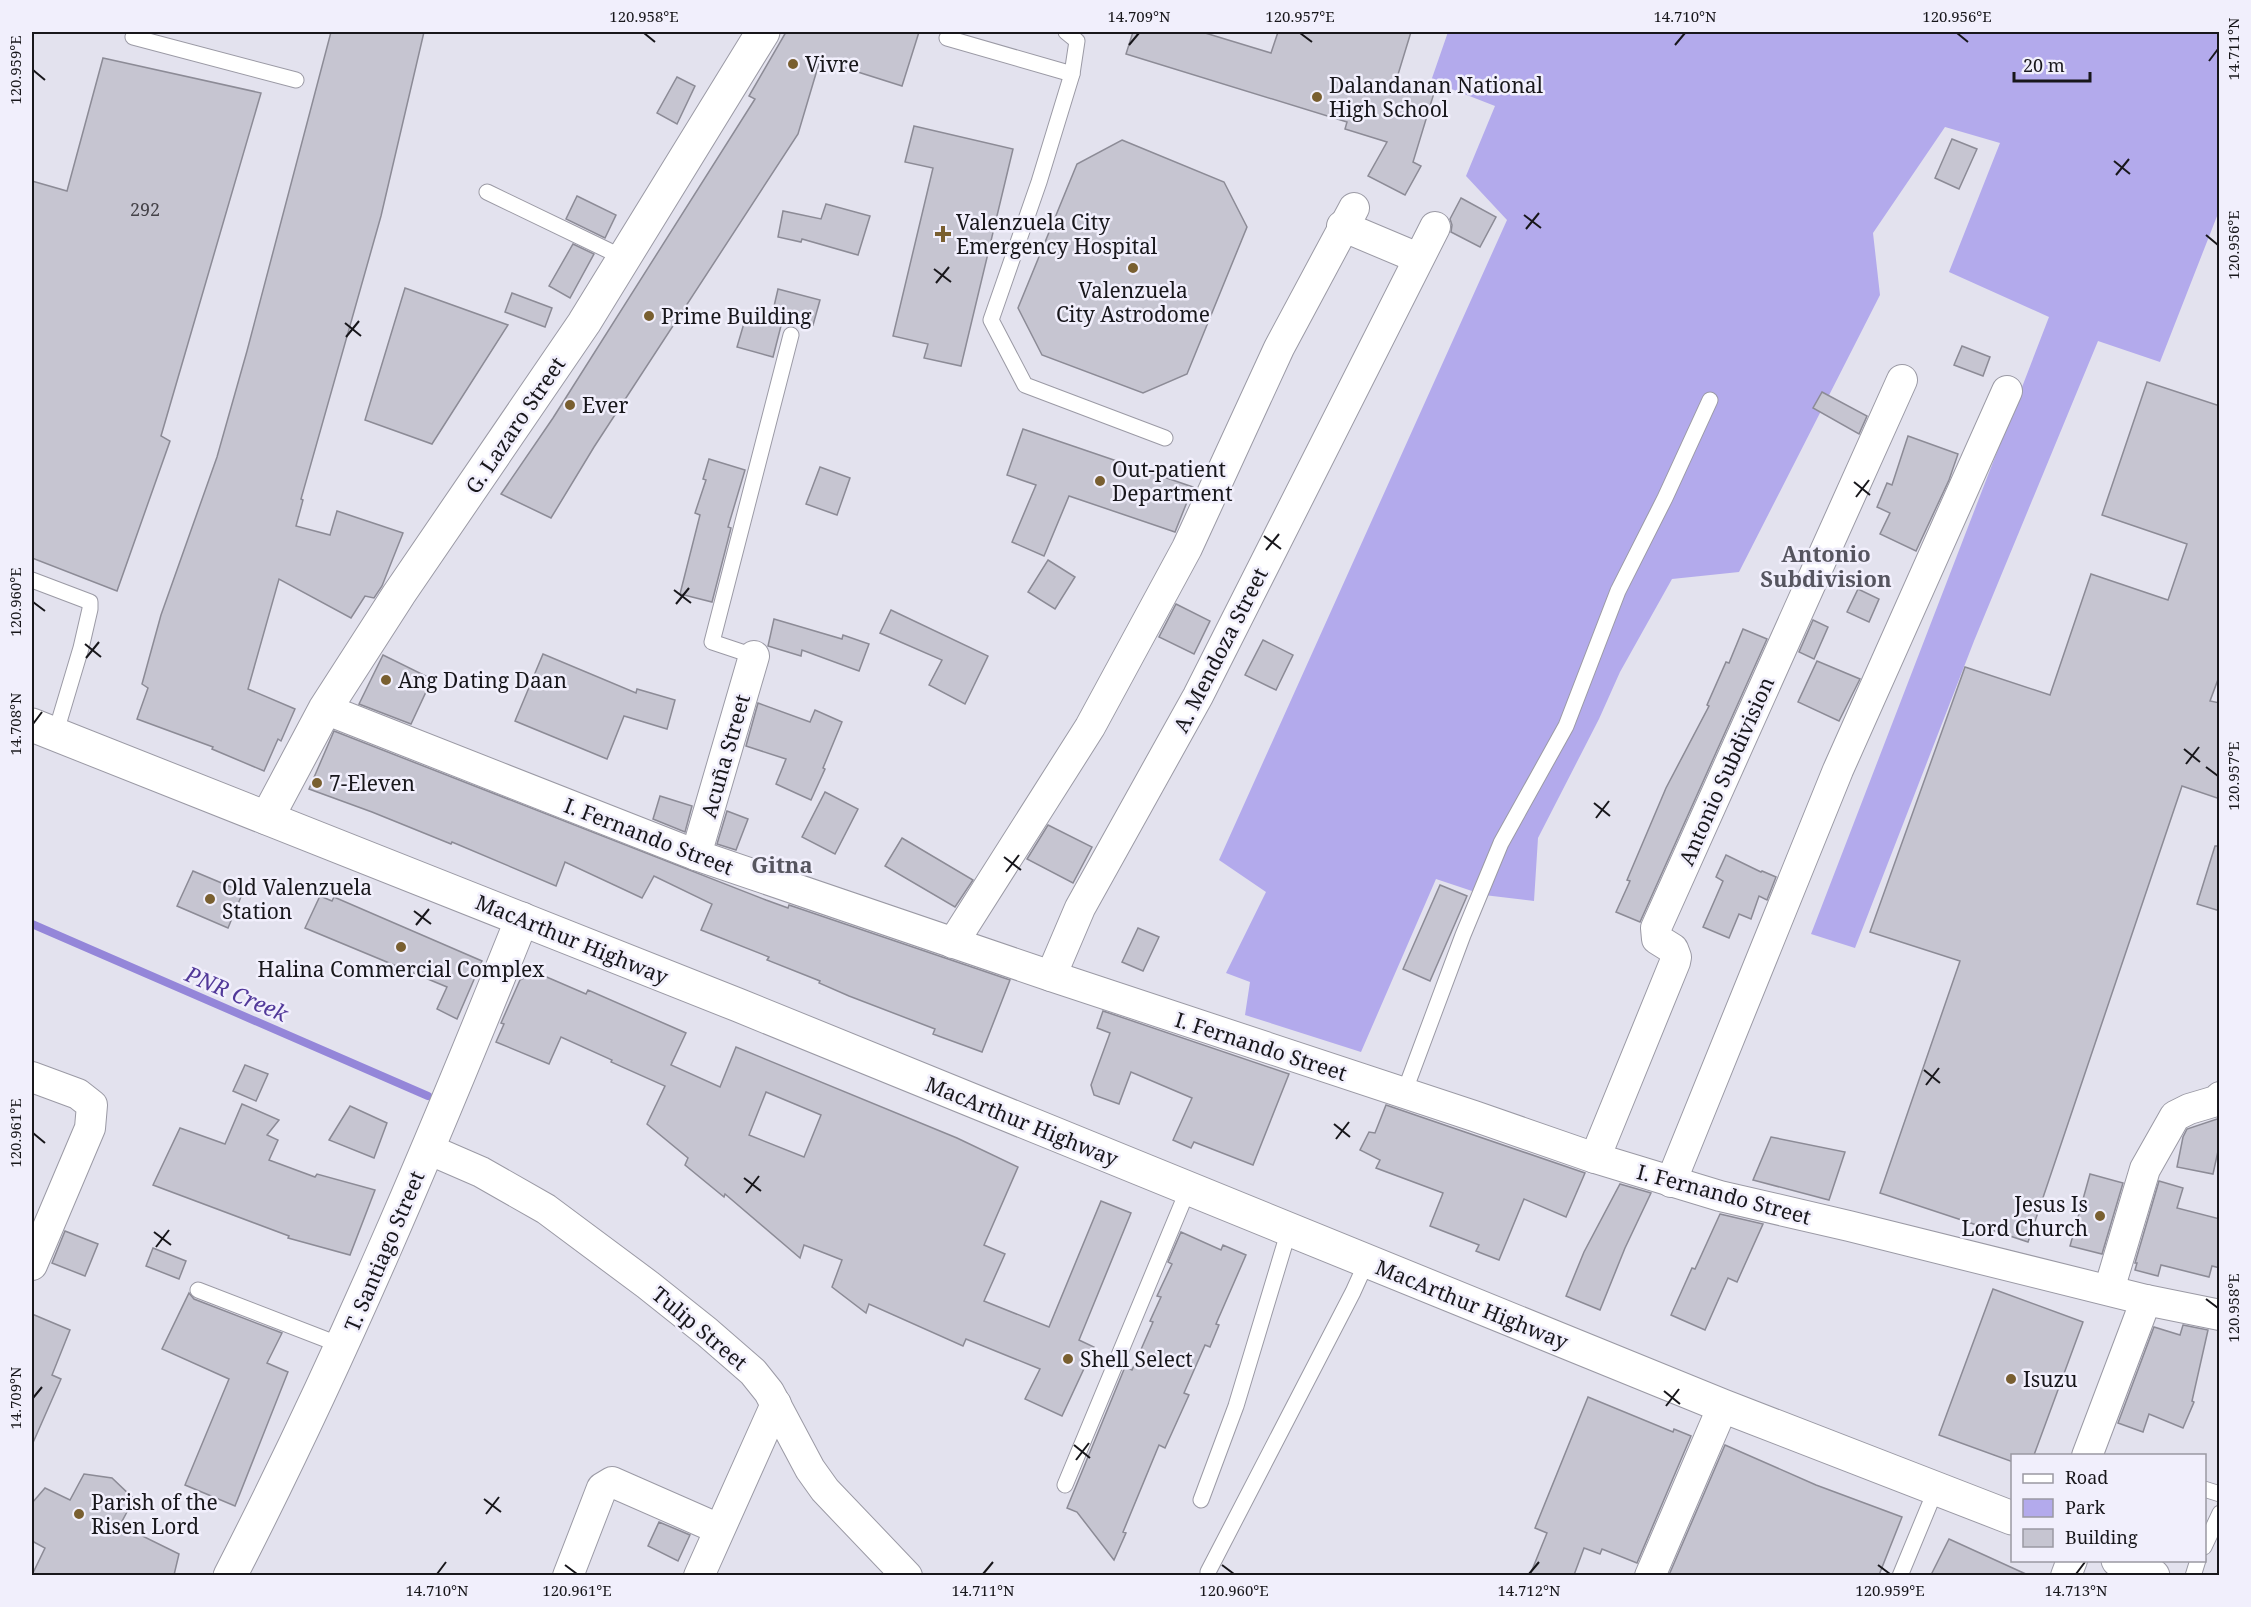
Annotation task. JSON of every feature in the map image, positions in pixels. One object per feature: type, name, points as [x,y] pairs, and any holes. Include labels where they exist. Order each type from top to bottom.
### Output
[{"type":"main road","name":"G. Lazaro Street","points":[[267,818],[325,709],[399,594],[584,323],[763,32]]},
{"type":"main road","name":"MacArthur Highway","points":[[43,730],[738,1005],[1723,1406],[2011,1517]]},
{"type":"main road","name":"T. Santiago Street","points":[[237,1573],[343,1346],[428,1149],[522,919]]},
{"type":"main road","points":[[2123,1562],[2153,1575]]},
{"type":"street","points":[[953,943],[1095,717],[1187,548],[1279,348],[1348,217],[1418,258]]},
{"type":"street","name":"A. Mendoza Street","points":[[1051,976],[1080,908],[1198,696],[1435,227]]},
{"type":"street","name":"Antonio Subdivision","points":[[1594,1158],[1676,957],[1673,949],[1657,939],[1656,928],[1902,380]]},
{"type":"street","points":[[1671,1182],[1838,770],[2007,391]]},
{"type":"street","name":"Acuña Street","points":[[696,855],[754,656]]},
{"type":"street","name":"I. Fernando Street","points":[[325,709],[696,855],[1594,1158],[1720,1196],[2146,1300],[2220,1315]]},
{"type":"street","points":[[32,1077],[78,1094],[92,1106],[90,1128],[32,1265]]},
{"type":"street","points":[[2109,1290],[2145,1169],[2175,1116],[2216,1101],[2220,1097]]},
{"type":"street","name":"Tulip Street","points":[[428,1149],[481,1172],[546,1209],[595,1244],[707,1332],[753,1372],[762,1381],[805,1461],[825,1490],[895,1571]]},
{"type":"street","points":[[2087,1454],[2146,1300]]},
{"type":"street","points":[[699,1575],[776,1404]]},
{"type":"street","points":[[1650,1575],[1723,1406]]},
{"type":"street","points":[[568,1575],[602,1488],[612,1482],[719,1529]]},
{"type":"lane","points":[[1066,32],[1077,41],[1072,74],[1039,182],[991,320],[1025,385],[1165,438]]},
{"type":"lane","points":[[133,36],[296,80]]},
{"type":"lane","points":[[947,38],[1072,74]]},
{"type":"lane","points":[[487,192],[624,258]]},
{"type":"lane","points":[[754,656],[712,642],[791,334]]},
{"type":"lane","points":[[1404,1093],[1463,935],[1501,843],[1566,726],[1618,591],[1665,498],[1710,400]]},
{"type":"lane","points":[[32,580],[90,602],[81,648],[43,730]]},
{"type":"lane","points":[[1065,1485],[1189,1187]]},
{"type":"lane","points":[[1201,1500],[1236,1406],[1289,1230]]},
{"type":"lane","points":[[1208,1572],[1348,1303],[1367,1262]]},
{"type":"lane","points":[[198,1290],[343,1346]]},
{"type":"lane","points":[[1900,1575],[1936,1489]]},
{"type":"lane","points":[[2206,1545],[2220,1513]]},
{"type":"green space","points":[[1448,32],[2219,32],[2219,211],[2160,362],[2098,341],[1974,641],[1855,948],[1811,934],[2049,317],[1949,272],[2000,143],[1945,127],[1873,233],[1880,295],[1739,572],[1672,579],[1620,672],[1599,719],[1538,838],[1534,901],[1484,895],[1436,879],[1361,1052],[1245,1015],[1250,982],[1226,973],[1266,892],[1219,860],[1507,220],[1466,176],[1495,106],[1431,81]]},
{"type":"building","points":[[331,32],[424,32],[381,216],[301,499],[303,500],[296,526],[330,535],[337,511],[403,533],[382,586],[374,598],[365,596],[351,618],[279,579],[248,689],[295,709],[264,771],[212,749],[213,747],[137,719],[148,688],[142,684],[161,615],[217,457],[247,351]]},
{"type":"building","name":"Prime Building","points":[[786,32],[919,32],[902,86],[820,60],[798,134],[594,447],[551,518],[501,494],[553,418],[755,99],[749,96]]},
{"type":"building","name":"Dalandanan National High School","points":[[1133,32],[1202,32],[1271,53],[1278,32],[1411,32],[1396,81],[1434,93],[1413,162],[1421,166],[1405,195],[1368,176],[1387,142],[1345,129],[1347,122],[1126,54]]},
{"type":"building","points":[[103,58],[261,93],[161,436],[170,441],[117,591],[32,558],[32,181],[67,191]]},
{"type":"building","points":[[677,77],[695,86],[677,124],[657,113]]},
{"type":"building","points":[[914,126],[1013,149],[961,366],[924,358],[928,344],[893,336],[933,168],[905,162]]},
{"type":"building","points":[[1952,139],[1977,149],[1959,189],[1935,178]]},
{"type":"building","name":"Valenzuela City Astrodome","points":[[1122,140],[1224,182],[1247,227],[1187,374],[1143,393],[1042,355],[1018,308],[1077,164]]},
{"type":"building","points":[[577,196],[616,215],[605,238],[566,219]]},
{"type":"building","points":[[1461,198],[1496,217],[1480,247],[1451,232],[1450,219]]},
{"type":"building","points":[[826,204],[870,216],[858,255],[802,239],[801,242],[778,237],[783,211],[821,219]]},
{"type":"building","points":[[573,244],[594,254],[570,298],[549,286]]},
{"type":"building","points":[[405,288],[508,325],[432,444],[365,420]]},
{"type":"building","points":[[778,289],[820,300],[813,325],[772,315]]},
{"type":"building","points":[[512,293],[552,308],[545,327],[505,312]]},
{"type":"building","points":[[747,313],[782,322],[773,357],[737,347]]},
{"type":"building","points":[[1962,346],[1990,357],[1983,376],[1954,365]]},
{"type":"building","points":[[2147,382],[2220,406],[2220,674],[2210,701],[2220,703],[2220,799],[2182,786],[2028,1242],[1880,1193],[1960,961],[1870,932],[1965,667],[2050,695],[2091,574],[2168,600],[2187,544],[2102,515]]},
{"type":"building","points":[[1822,392],[1867,416],[1859,434],[1813,408]]},
{"type":"building","name":"Out-patient Department","points":[[1023,429],[1193,487],[1175,532],[1069,496],[1044,556],[1012,542],[1036,485],[1007,475]]},
{"type":"building","points":[[1908,436],[1958,454],[1949,480],[1916,551],[1880,534],[1890,513],[1877,507],[1887,483],[1892,485]]},
{"type":"building","points":[[709,459],[745,470],[728,527],[731,528],[712,602],[680,594],[700,515],[695,513],[706,480],[703,479]]},
{"type":"building","points":[[820,467],[850,478],[837,515],[806,504]]},
{"type":"building","points":[[1048,560],[1075,577],[1055,609],[1028,592]]},
{"type":"building","points":[[1858,589],[1879,599],[1869,622],[1847,612]]},
{"type":"building","points":[[1176,604],[1210,621],[1194,654],[1159,637]]},
{"type":"building","points":[[891,610],[988,656],[965,704],[929,685],[942,660],[880,633]]},
{"type":"building","points":[[774,619],[842,639],[843,635],[869,644],[859,671],[802,650],[801,656],[768,646]]},
{"type":"building","points":[[1813,620],[1828,627],[1814,659],[1799,652]]},
{"type":"building","points":[[1743,629],[1767,639],[1640,922],[1616,912],[1630,881],[1627,880],[1666,788],[1709,706],[1707,705],[1726,662],[1729,663]]},
{"type":"building","points":[[1263,640],[1293,655],[1276,690],[1245,675]]},
{"type":"building","points":[[543,654],[636,693],[637,689],[675,700],[667,729],[624,716],[607,759],[515,721]]},
{"type":"building","points":[[383,655],[432,679],[411,724],[359,704]]},
{"type":"building","points":[[1817,661],[1860,679],[1839,721],[1798,702]]},
{"type":"building","points":[[758,703],[810,722],[815,710],[842,722],[811,800],[776,784],[786,759],[746,746]]},
{"type":"building","points":[[334,731],[766,900],[788,908],[789,905],[1010,980],[982,1052],[933,1034],[935,1029],[849,996],[819,983],[820,981],[767,960],[769,957],[701,930],[712,904],[654,876],[642,898],[565,862],[556,886],[452,842],[451,844],[309,789]]},
{"type":"building","points":[[825,792],[858,809],[835,854],[802,837]]},
{"type":"building","points":[[660,796],[692,806],[685,832],[653,819]]},
{"type":"building","points":[[727,811],[748,819],[736,850],[717,844]]},
{"type":"building","points":[[1048,825],[1092,847],[1073,883],[1027,859]]},
{"type":"building","points":[[902,838],[973,880],[955,907],[885,866]]},
{"type":"building","points":[[2215,846],[2220,846],[2220,911],[2197,904]]},
{"type":"building","points":[[1726,855],[1776,877],[1767,900],[1759,896],[1751,919],[1739,914],[1729,938],[1703,927],[1723,881],[1716,877]]},
{"type":"building","name":"Old Valenzuela Station","points":[[193,871],[243,892],[228,928],[177,906]]},
{"type":"building","points":[[1440,885],[1467,896],[1430,981],[1403,969]]},
{"type":"building","name":"Halina Commercial Complex","points":[[320,896],[332,901],[334,897],[482,961],[457,1019],[437,1009],[447,987],[305,928]]},
{"type":"building","points":[[1138,928],[1159,937],[1143,971],[1122,962]]},
{"type":"building","points":[[535,972],[586,994],[588,990],[686,1033],[671,1065],[720,1087],[736,1047],[957,1138],[1018,1167],[984,1245],[1005,1254],[984,1301],[1049,1327],[1101,1201],[1131,1213],[1079,1340],[1094,1347],[1062,1416],[1025,1399],[1040,1369],[966,1339],[963,1346],[869,1304],[866,1313],[832,1287],[842,1260],[804,1245],[800,1258],[725,1194],[724,1197],[685,1165],[688,1158],[647,1124],[665,1086],[561,1037],[549,1064],[496,1042],[504,1024],[501,1023],[520,980]],"holes":[[[766,1092],[821,1115],[804,1157],[749,1135]]]},
{"type":"building","points":[[1103,1011],[1289,1074],[1253,1165],[1194,1142],[1191,1148],[1173,1140],[1192,1098],[1131,1072],[1119,1104],[1094,1095],[1091,1085],[1110,1033],[1097,1028]]},
{"type":"building","points":[[245,1065],[268,1074],[256,1101],[233,1091]]},
{"type":"building","points":[[242,1104],[279,1120],[267,1135],[278,1140],[269,1160],[315,1177],[317,1174],[375,1190],[350,1255],[288,1238],[289,1236],[153,1185],[180,1128],[225,1144]]},
{"type":"building","points":[[1386,1105],[1585,1173],[1566,1217],[1524,1199],[1499,1260],[1476,1251],[1479,1245],[1430,1226],[1443,1193],[1376,1168],[1380,1160],[1360,1150],[1369,1132],[1375,1133]]},
{"type":"building","points":[[350,1106],[387,1123],[374,1158],[329,1140]]},
{"type":"building","points":[[2220,1118],[2220,1142],[2213,1174],[2177,1167],[2183,1137],[2187,1129]]},
{"type":"building","points":[[1771,1137],[1845,1152],[1829,1200],[1753,1180]]},
{"type":"building","name":"Jesus Is Lord Church","points":[[2090,1174],[2123,1183],[2102,1254],[2070,1246]]},
{"type":"building","points":[[2159,1181],[2183,1188],[2177,1208],[2220,1219],[2220,1268],[2212,1266],[2209,1277],[2161,1265],[2158,1276],[2135,1270],[2137,1263],[2135,1263]]},
{"type":"building","points":[[1620,1184],[1651,1193],[1625,1248],[1600,1310],[1566,1296],[1584,1252]]},
{"type":"building","points":[[1720,1214],[1763,1224],[1737,1282],[1728,1278],[1705,1330],[1671,1315]]},
{"type":"building","points":[[65,1231],[98,1244],[85,1276],[52,1263]]},
{"type":"building","points":[[1181,1232],[1221,1250],[1223,1245],[1246,1255],[1216,1324],[1219,1325],[1210,1347],[1205,1345],[1184,1393],[1189,1395],[1165,1448],[1159,1445],[1123,1532],[1126,1533],[1114,1560],[1077,1512],[1067,1508],[1125,1367],[1132,1370],[1153,1322],[1150,1321],[1161,1297],[1157,1296],[1172,1264],[1168,1262]]},
{"type":"building","points":[[153,1248],[186,1261],[179,1279],[146,1266]]},
{"type":"building","name":"Isuzu","points":[[1993,1289],[2083,1322],[2034,1454],[2011,1454],[2011,1461],[1939,1435]]},
{"type":"building","points":[[189,1293],[194,1299],[282,1333],[267,1363],[288,1372],[235,1506],[185,1485],[229,1379],[162,1349]]},
{"type":"building","points":[[32,1314],[70,1330],[52,1375],[61,1379],[32,1445]]},
{"type":"building","points":[[2183,1325],[2208,1330],[2192,1401],[2194,1402],[2183,1428],[2149,1414],[2143,1432],[2118,1423],[2154,1327],[2180,1335]]},
{"type":"building","points":[[1588,1397],[1673,1432],[1674,1429],[1691,1436],[1637,1563],[1602,1549],[1600,1554],[1584,1548],[1574,1575],[1530,1575],[1547,1533],[1535,1528]]},
{"type":"building","points":[[1725,1445],[1816,1485],[1902,1517],[1879,1575],[1669,1575]]},
{"type":"building","name":"Parish of the Risen Lord","points":[[84,1474],[112,1478],[134,1499],[120,1525],[179,1554],[174,1575],[32,1575],[45,1548],[32,1541],[32,1503],[45,1488],[70,1500]]},
{"type":"building","points":[[659,1522],[690,1535],[678,1561],[648,1546]]},
{"type":"building","points":[[1949,1539],[2028,1575],[1931,1575]]},
{"type":"waterway","name":"PNR Creek","points":[[32,924],[428,1096]]},
{"type":"place","name":"Vivre","points":[[793,64]]},
{"type":"place","name":"Dalandanan National High School","points":[[1317,97]]},
{"type":"place","name":"Valenzuela City Emergency Hospital","points":[[943,234]]},
{"type":"place","name":"Valenzuela City Astrodome","points":[[1133,268]]},
{"type":"place","name":"Prime Building","points":[[649,316]]},
{"type":"place","name":"Ever","points":[[570,405]]},
{"type":"place","name":"Out-patient Department","points":[[1100,481]]},
{"type":"place","name":"Ang Dating Daan","points":[[386,680]]},
{"type":"place","name":"7-Eleven","points":[[317,783]]},
{"type":"place","name":"Old Valenzuela Station","points":[[210,899]]},
{"type":"place","name":"Halina Commercial Complex","points":[[401,947]]},
{"type":"place","name":"Jesus Is Lord Church","points":[[2100,1216]]},
{"type":"place","name":"Shell Select","points":[[1068,1359]]},
{"type":"place","name":"Isuzu","points":[[2011,1379]]},
{"type":"place","name":"Parish of the Risen Lord","points":[[79,1514]]},
{"type":"district","name":"Antonio Subdivision","points":[[1826,566]]},
{"type":"district","name":"Gitna","points":[[782,864]]}]
